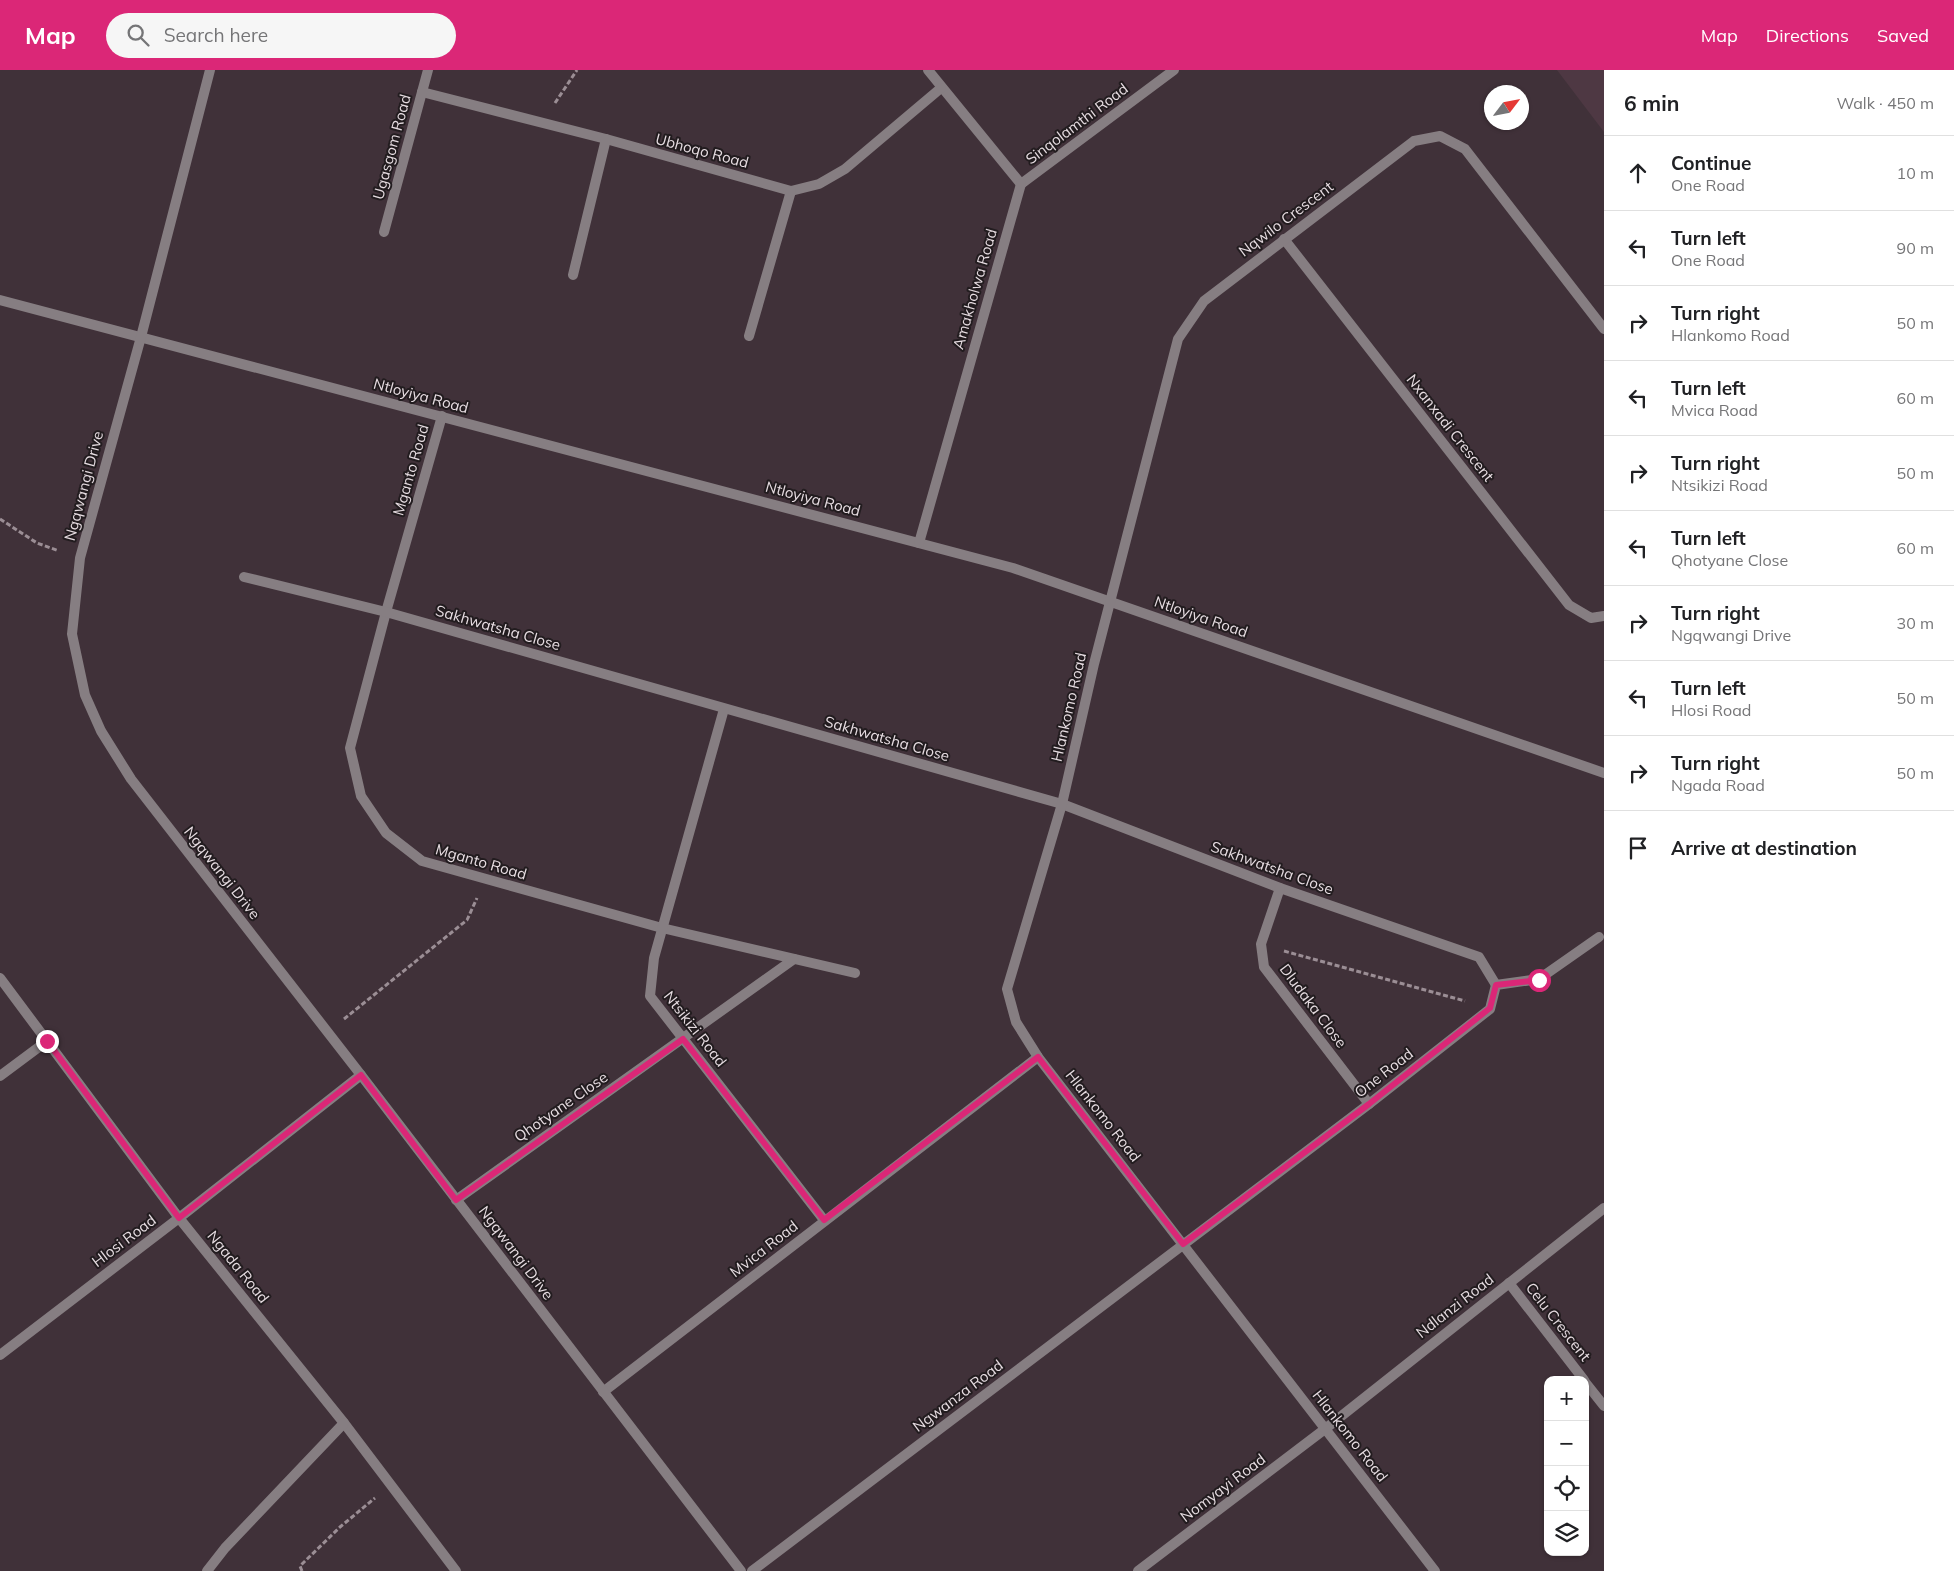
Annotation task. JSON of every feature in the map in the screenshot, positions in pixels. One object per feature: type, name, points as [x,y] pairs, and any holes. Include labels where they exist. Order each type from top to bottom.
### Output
[{"type":"street","name":"Ngqwangi Drive","points":[[210,70],[141,337],[80,558],[72,634],[85,695],[101,731],[131,779],[361,1075],[741,1571]]},
{"type":"street","name":"Ugasgom Road","points":[[384,232],[428,70]]},
{"type":"street","points":[[928,70],[1021,184]]},
{"type":"street","name":"Sinqolamthi Road","points":[[1021,184],[1174,70]]},
{"type":"street","name":"Ubhoqo Road","points":[[422,92],[606,139],[791,191],[819,184],[845,169],[941,88]]},
{"type":"street","name":"Nqwilo Crescent","points":[[1111,601],[1178,339],[1204,301],[1414,142],[1440,136],[1465,149],[1604,329]]},
{"type":"street","points":[[573,275],[606,139]]},
{"type":"street","name":"Amakholwa Road","points":[[919,543],[1021,184]]},
{"type":"street","points":[[749,336],[791,191]]},
{"type":"street","name":"Nxanxadi Crescent","points":[[1284,239],[1569,605],[1591,618],[1604,616]]},
{"type":"street","name":"Ntloyiya Road","points":[[0,300],[1013,568],[1604,773]]},
{"type":"street","name":"Mganto Road","points":[[442,416],[386,612],[350,748],[360,796],[386,833],[422,861],[662,928],[855,973]]},
{"type":"street","name":"Sakhwatsha Close","points":[[244,577],[386,612],[1062,804],[1280,888],[1479,956],[1496,985]]},
{"type":"street","name":"Hlankomo Road","points":[[1111,601],[1094,664],[1062,804],[1007,989],[1016,1022],[1038,1057],[1435,1571]]},
{"type":"street","name":"Ntsikizi Road","points":[[724,709],[654,958],[650,996],[824,1220]]},
{"type":"street","name":"Dludaka Close","points":[[1280,888],[1261,944],[1264,967],[1369,1104]]},
{"type":"street","points":[[1490,1008],[1496,985],[1539,980],[1599,937]]},
{"type":"street","name":"Qhotyane Close","points":[[456,1200],[794,959]]},
{"type":"street","name":"Ngada Road","points":[[0,978],[179,1218],[344,1424],[456,1571]]},
{"type":"street","name":"One Road","points":[[1183,1244],[1369,1104],[1490,1008]]},
{"type":"street","points":[[0,1076],[47,1041]]},
{"type":"street","name":"Mvica Road","points":[[603,1392],[1038,1057]]},
{"type":"street","name":"Hlosi Road","points":[[0,1355],[361,1075]]},
{"type":"street","name":"Ndlanzi Road","points":[[1325,1429],[1604,1208]]},
{"type":"street","name":"Ngwanza Road","points":[[752,1571],[1183,1244]]},
{"type":"street","name":"Celu Crescent","points":[[1509,1283],[1581,1376]]},
{"type":"street","name":"Celu Crescent","points":[[1589,1386],[1604,1406]]},
{"type":"street","points":[[207,1571],[225,1548],[344,1424]]},
{"type":"street","name":"Nomyayi Road","points":[[1138,1571],[1325,1429]]},
{"type":"path","points":[[548,125],[553,107],[577,70]]},
{"type":"path","points":[[0,519],[37,543],[58,550]]},
{"type":"path","points":[[344,1019],[467,920],[477,898],[482,878]]},
{"type":"path","points":[[1261,944],[1490,1008]]},
{"type":"path","points":[[302,1571],[300,1566],[390,1484]]},
{"type":"shaded area","points":[[1557,70],[1604,70],[1604,132]]},
{"type":"route","points":[[47,1041],[179,1218],[361,1075],[456,1200],[683,1039],[824,1220],[1038,1057],[1183,1244],[1369,1104],[1490,1008],[1496,985],[1539,980]]}]
